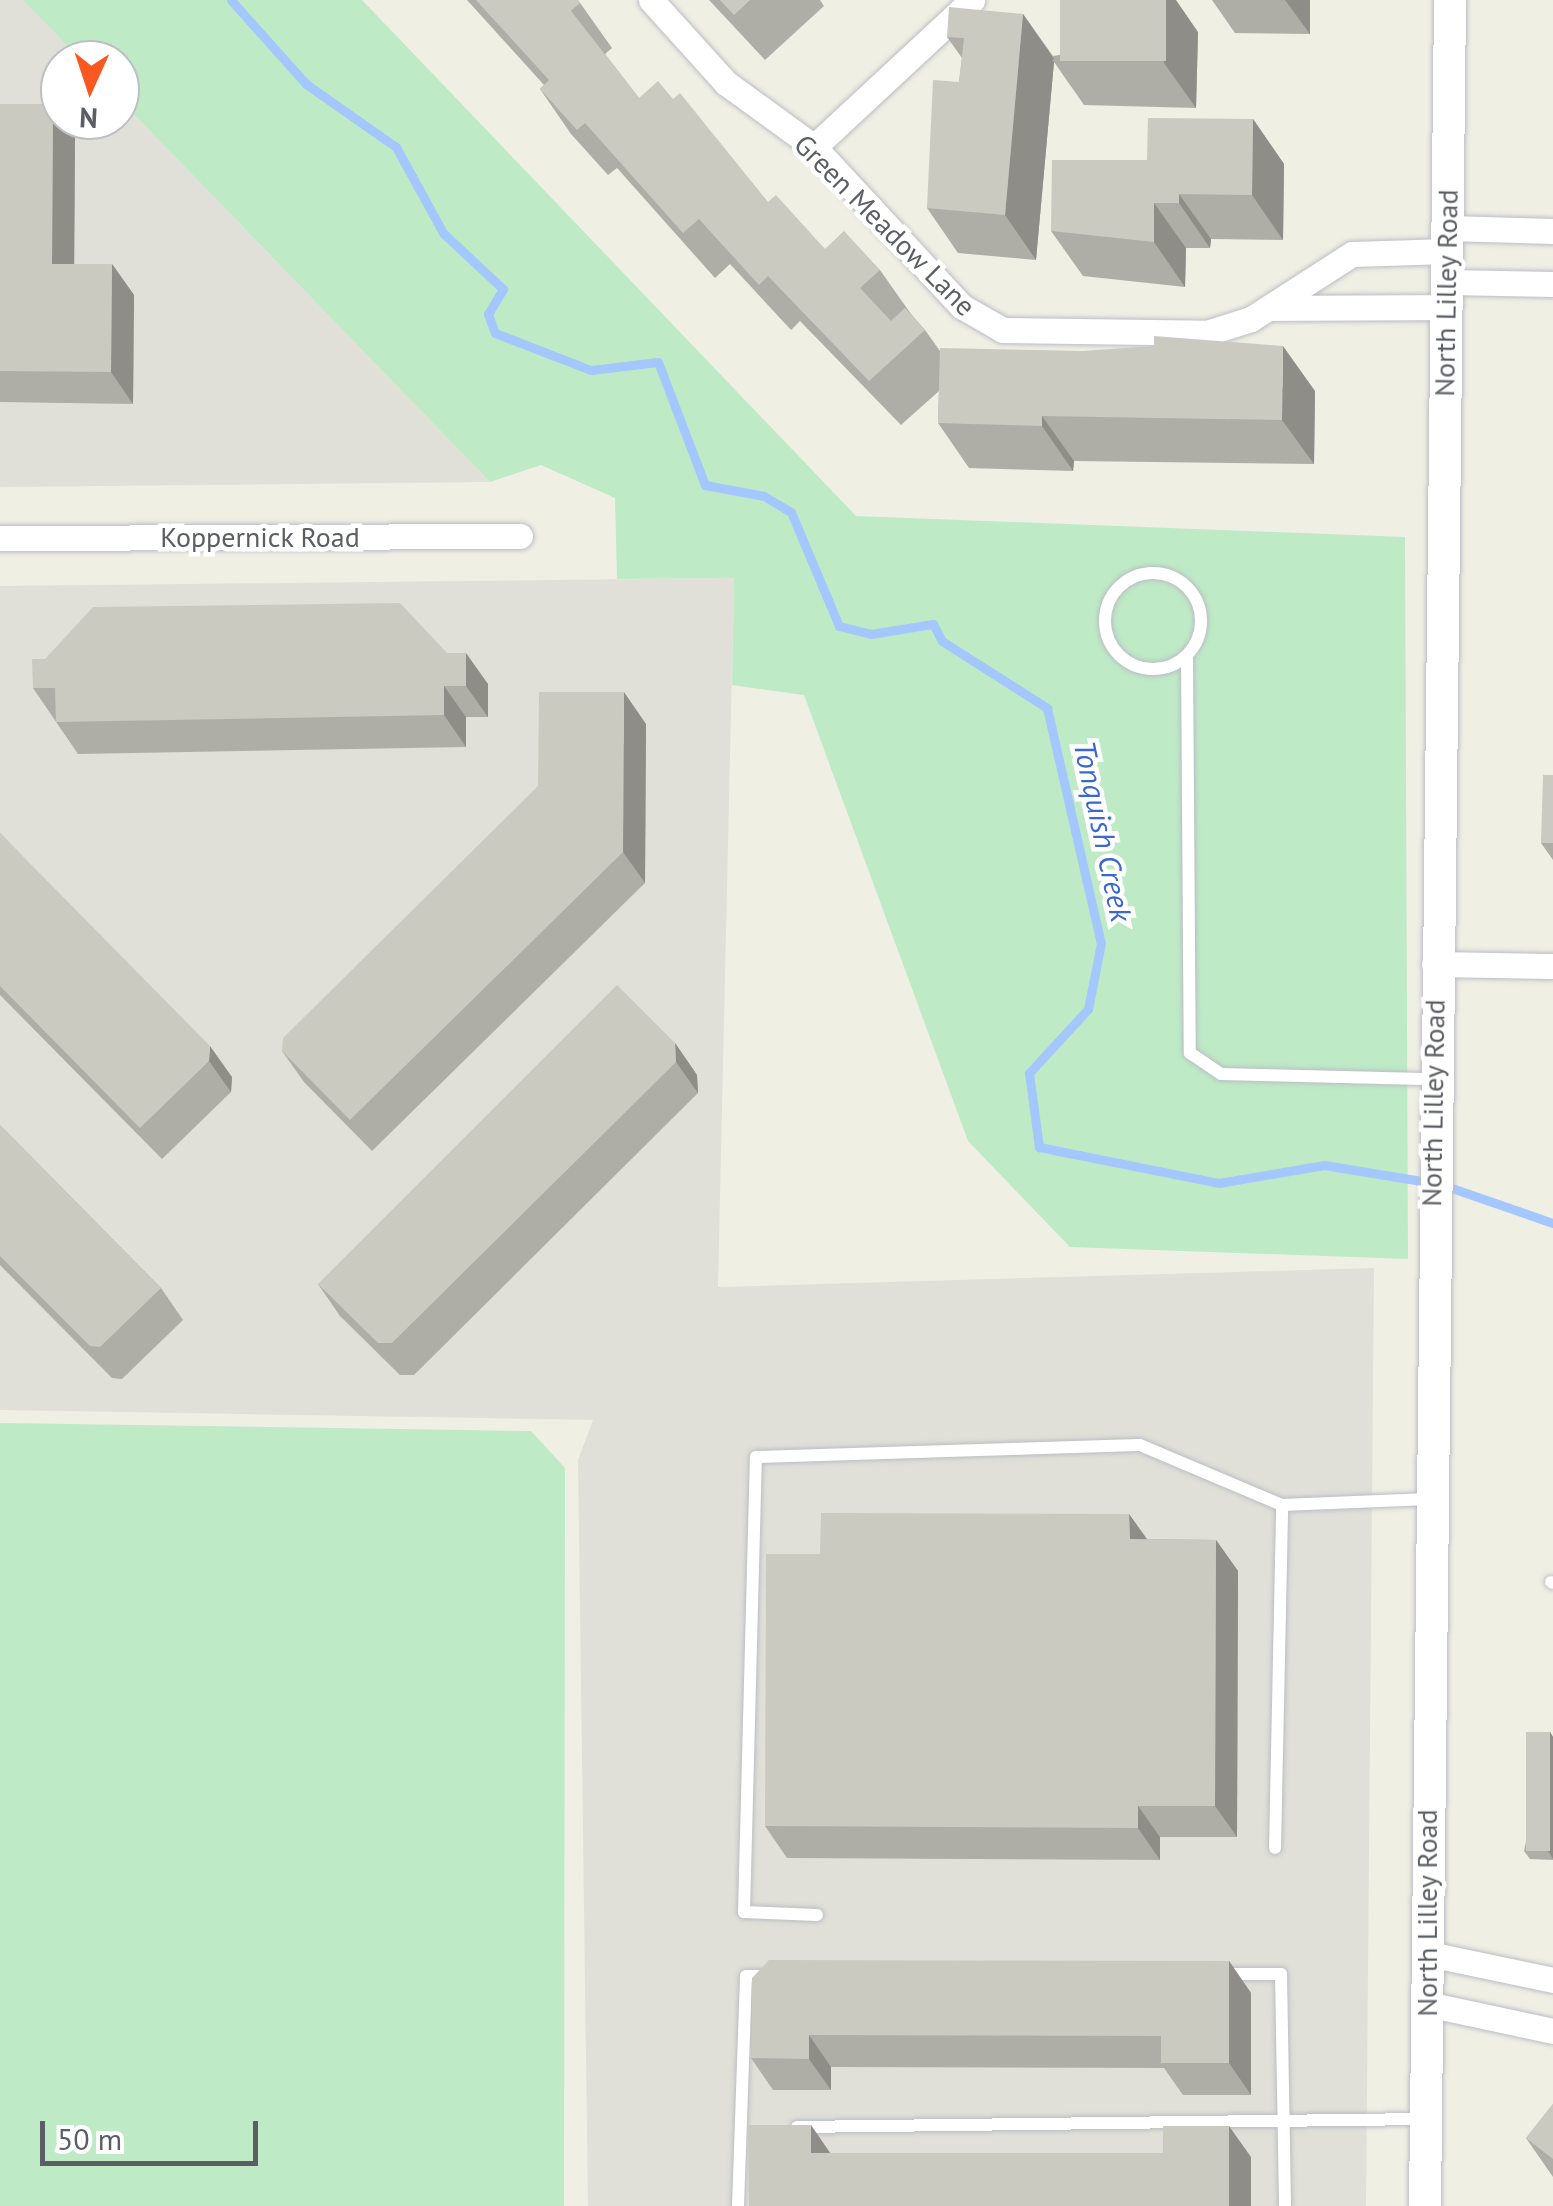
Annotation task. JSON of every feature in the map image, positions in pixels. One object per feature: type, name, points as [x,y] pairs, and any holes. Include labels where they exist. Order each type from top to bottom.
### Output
[{"type":"street","name":"Green Meadow Lane","points":[[650,0],[726,83],[814,147],[962,306],[1003,330],[1208,332],[1269,308],[1352,254],[1448,267]]},
{"type":"street","points":[[814,147],[972,0]]},
{"type":"street","name":"North Lilley Road","points":[[1425,2206],[1432,1135],[1450,0]]},
{"type":"street","points":[[1269,308],[1448,267],[1553,231]]},
{"type":"street","points":[[1448,267],[1553,284]]},
{"type":"street","name":"Koppernick Road","points":[[0,538],[520,536]]},
{"type":"street","points":[[1434,964],[1553,966]]},
{"type":"street","points":[[1429,1954],[1553,1980]]},
{"type":"street","points":[[1427,2004],[1553,2032]]},
{"type":"lane","points":[[1187,656],[1155,668],[1115,650],[1104,622],[1124,582],[1155,573],[1184,585],[1200,614],[1187,656],[1190,1054],[1221,1074],[1433,1079]]},
{"type":"lane","points":[[817,1915],[744,1912],[756,1457],[1140,1445],[1282,1506],[1428,1499]]},
{"type":"lane","points":[[1275,1848],[1282,1506]]},
{"type":"lane","points":[[1202,1974],[1281,1974],[1288,2122],[1285,2206]]},
{"type":"lane","points":[[738,2206],[737,2128],[746,1976],[786,1976]]},
{"type":"lane","points":[[777,2128],[1425,2118]]},
{"type":"lane","points":[[737,2128],[757,2128]]},
{"type":"shaded area","points":[[0,0],[23,0],[62,40],[40,40],[40,140],[140,140],[140,121],[490,482],[0,487]]},
{"type":"shaded area","points":[[734,578],[718,1287],[1374,1268],[1366,2206],[588,2206],[578,1460],[593,1420],[0,1410],[0,586]]},
{"type":"green space","points":[[23,0],[362,0],[856,516],[1405,537],[1408,1259],[1070,1247],[968,1141],[804,695],[732,685],[734,578],[617,579],[615,498],[541,465],[490,482],[140,121],[140,40],[62,40]]},
{"type":"green space","points":[[0,1423],[531,1431],[565,1468],[564,2206],[0,2206]]},
{"type":"building","points":[[476,0],[578,0],[580,3],[571,11],[639,98],[658,81],[673,99],[680,93],[768,202],[776,195],[825,249],[844,231],[880,270],[860,288],[891,321],[905,308],[925,330],[869,381],[768,276],[759,285],[699,219],[683,233],[585,123],[577,130],[540,89],[549,80]]},
{"type":"building","points":[[720,0],[750,0],[734,15]]},
{"type":"building","points":[[1060,0],[1166,0],[1166,61],[1060,61]]},
{"type":"building","points":[[949,7],[1023,14],[1005,215],[927,208],[933,80],[959,82],[964,38],[947,37]]},
{"type":"building","points":[[0,104],[40,104],[40,140],[53,140],[52,264],[112,264],[111,372],[0,371]]},
{"type":"building","points":[[1148,118],[1253,119],[1252,195],[1179,194],[1179,203],[1154,203],[1154,242],[1051,231],[1052,160],[1147,160]]},
{"type":"building","points":[[1154,336],[1283,346],[1282,420],[1042,416],[1042,426],[938,423],[940,348],[1082,351],[1154,346]]},
{"type":"building","points":[[400,603],[447,653],[466,653],[466,686],[444,686],[444,715],[56,722],[55,688],[33,688],[32,659],[45,659],[93,607]]},
{"type":"building","points":[[539,692],[624,692],[623,852],[350,1120],[282,1051],[283,1038],[538,786]]},
{"type":"building","points":[[1543,775],[1553,775],[1553,843],[1541,843]]},
{"type":"building","points":[[0,833],[210,1046],[209,1061],[140,1128],[0,986]]},
{"type":"building","points":[[617,985],[675,1043],[676,1062],[392,1343],[378,1343],[318,1284]]},
{"type":"building","points":[[0,1125],[161,1288],[100,1347],[90,1346],[0,1256]]},
{"type":"building","points":[[821,1513],[1129,1514],[1130,1539],[1216,1540],[1215,1806],[1138,1806],[1138,1828],[765,1826],[766,1554],[820,1554]]},
{"type":"building","points":[[1526,1732],[1550,1732],[1550,1851],[1526,1851]]},
{"type":"building","points":[[769,1960],[1229,1961],[1229,2063],[1161,2063],[1161,2036],[809,2035],[809,2059],[751,2058],[752,1978]]},
{"type":"building","points":[[1553,2104],[1553,2159],[1526,2138]]},
{"type":"building","points":[[748,2125],[811,2125],[811,2153],[1163,2153],[1163,2126],[1229,2126],[1229,2206],[749,2206]]},
{"type":"waterway","name":"Tonquish Creek","points":[[231,0],[306,84],[396,147],[443,233],[503,289],[488,314],[495,333],[591,370],[658,362],[705,485],[764,496],[791,512],[839,626],[871,634],[933,624],[942,641],[1047,708],[1101,943],[1088,1009],[1029,1073],[1039,1147],[1219,1183],[1324,1165],[1428,1182]]},
{"type":"waterway","name":"Tonquish Creek","points":[[1443,1185],[1553,1223]]}]
